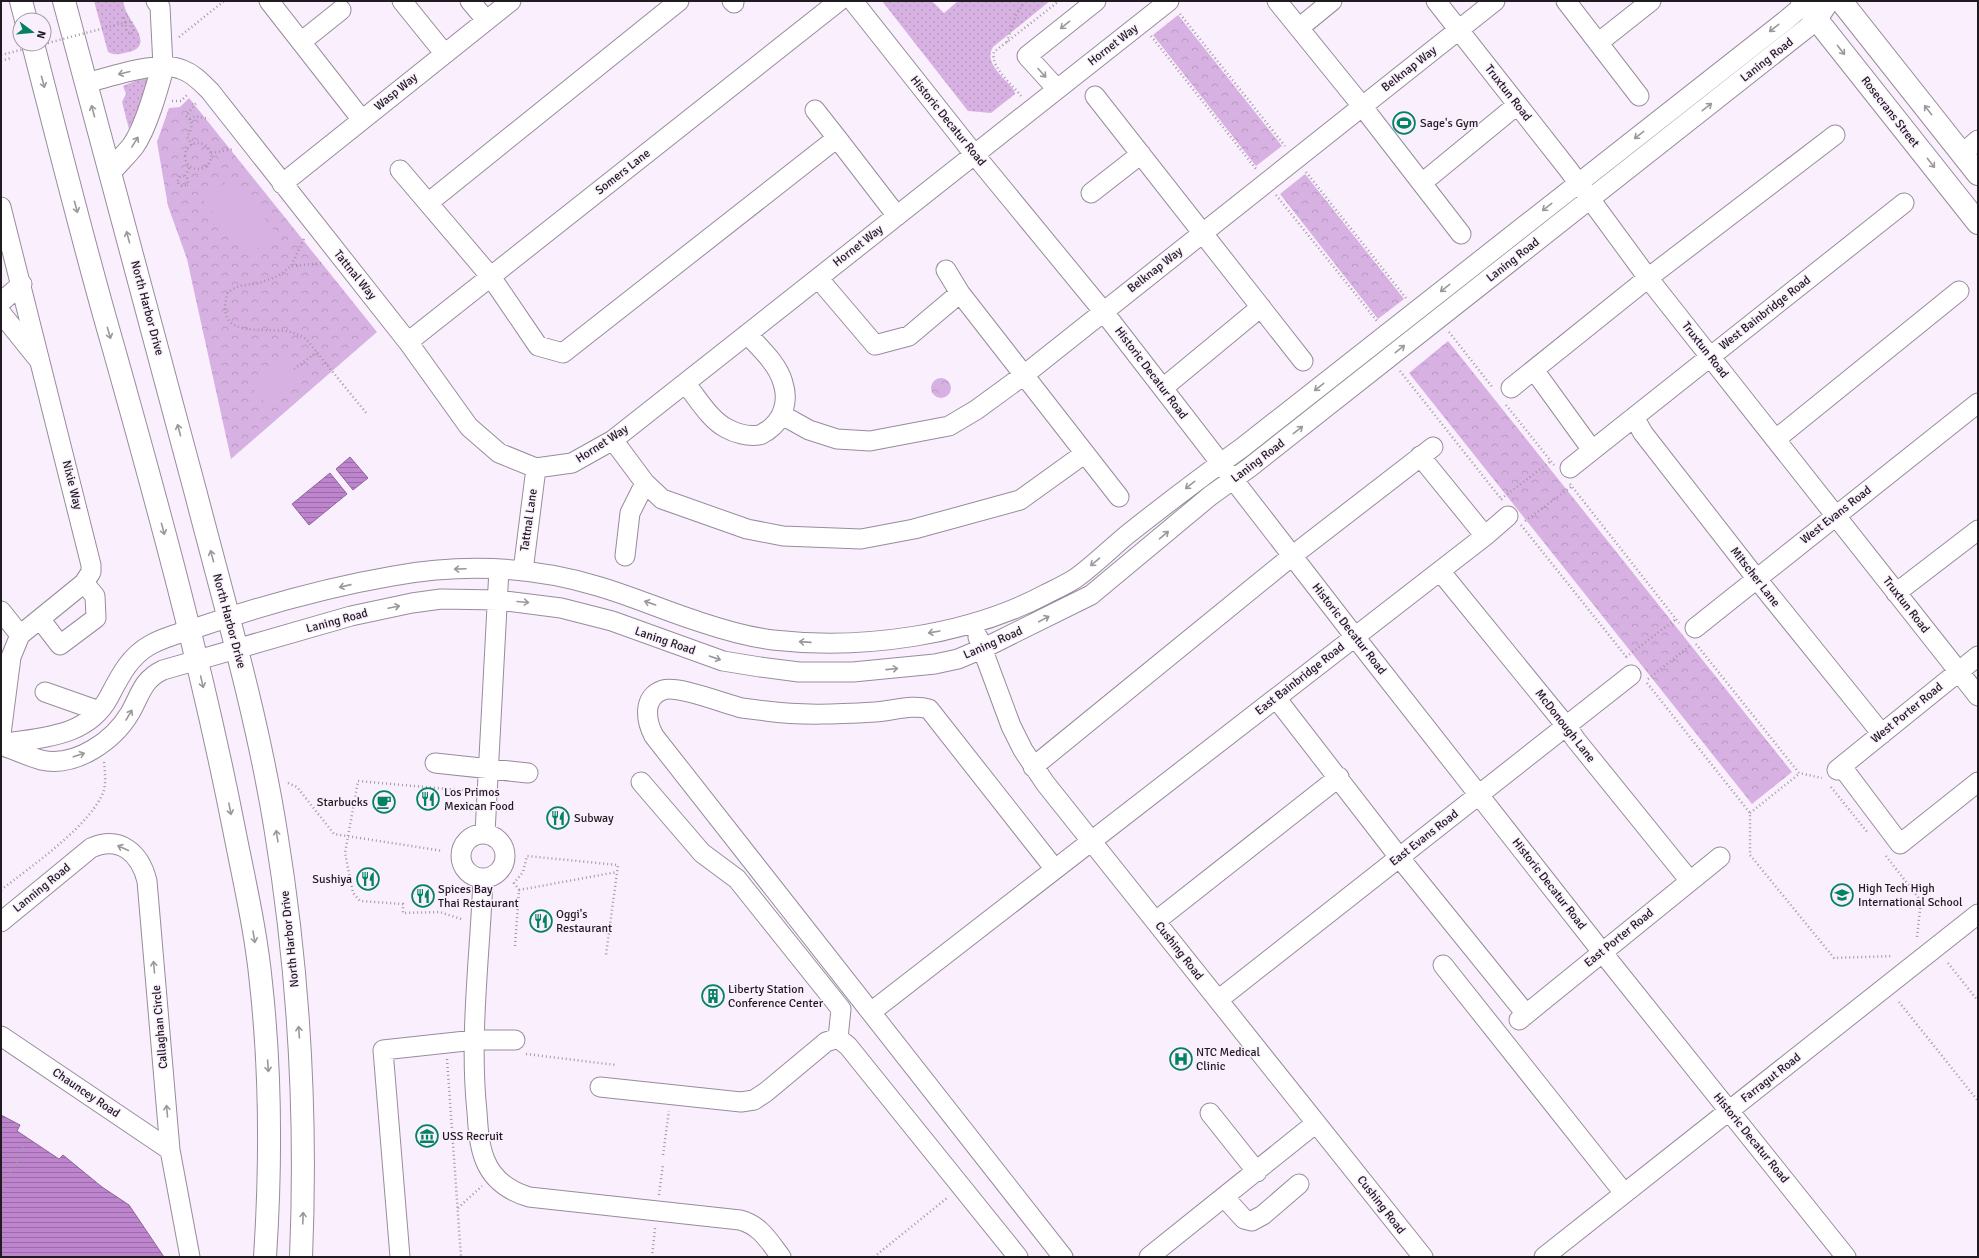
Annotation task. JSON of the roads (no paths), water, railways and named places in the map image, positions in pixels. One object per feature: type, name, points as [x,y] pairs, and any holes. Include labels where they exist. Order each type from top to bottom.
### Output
[{"type":"main road","points":[[21,1],[24,12]]},
{"type":"main road","name":"North Harbor Drive","points":[[64,1],[228,617],[251,708],[268,789],[276,832],[291,942],[302,1096],[304,1183],[301,1257]]},
{"type":"main road","points":[[1841,1],[1970,147],[1978,174]]},
{"type":"main road","name":"Rosecrans Street","points":[[1810,7],[1978,223]]},
{"type":"main road","points":[[35,52],[102,310],[150,477],[198,661],[227,796],[261,979],[270,1095],[265,1257]]},
{"type":"main road","points":[[110,172],[138,137],[158,86],[172,68]]},
{"type":"street","points":[[269,1],[362,120]]},
{"type":"street","points":[[402,1],[444,53]]},
{"type":"street","points":[[470,1],[486,20]]},
{"type":"street","name":"Wasp Way","points":[[282,184],[444,53],[511,1]]},
{"type":"street","points":[[428,203],[679,1]]},
{"type":"street","name":"Somers Lane","points":[[408,342],[838,1]]},
{"type":"street","name":"Historic Decatur Road","points":[[853,1],[974,154],[1103,311],[1292,556],[1602,952],[1846,1257]]},
{"type":"street","points":[[1057,89],[1027,56],[1096,1]]},
{"type":"street","name":"Hornet Way","points":[[536,468],[572,463],[613,440],[1169,1]]},
{"type":"street","points":[[1277,1],[1362,106],[1461,234]]},
{"type":"street","points":[[1299,28],[1332,1]]},
{"type":"street","name":"Truxtun Road","points":[[1436,1],[1578,183],[1589,200],[1648,278],[1836,514],[1958,673],[1978,696]]},
{"type":"street","name":"Belknap Way","points":[[782,415],[809,430],[837,439],[870,441],[949,426],[976,410],[1024,375],[1494,1]]},
{"type":"street","points":[[1566,1],[1639,96]]},
{"type":"street","points":[[1598,43],[1651,1]]},
{"type":"street","name":"Laning Road","points":[[1,745],[58,735],[83,725],[99,711],[127,664],[134,657],[159,640],[228,617],[344,586],[397,575],[450,570],[499,569],[523,571],[593,585],[725,630],[769,639],[810,643],[868,642],[972,624],[1021,607],[1075,579],[1125,537],[1221,462],[1243,447],[1578,183],[1810,7],[1830,1]]},
{"type":"street","points":[[86,83],[172,68],[161,3]]},
{"type":"street","name":"Laning Road","points":[[1,745],[42,760],[53,761],[80,755],[100,746],[116,733],[124,723],[150,678],[163,670],[351,616],[412,603],[441,600],[498,600],[540,604],[612,621],[723,661],[799,672],[853,672],[935,664],[958,659],[984,648],[1091,595],[1204,501],[1589,200],[1810,7]]},
{"type":"street","points":[[301,42],[341,10]]},
{"type":"street","name":"Tattnal Way","points":[[172,68],[197,78],[210,91],[408,342],[469,427],[499,453],[536,468]]},
{"type":"street","points":[[1095,96],[1303,361]]},
{"type":"street","points":[[1422,183],[1518,105]]},
{"type":"street","points":[[815,110],[897,216]]},
{"type":"street","points":[[1511,388],[1648,278],[1835,135]]},
{"type":"street","points":[[400,170],[491,276],[538,346],[563,353],[837,138]]},
{"type":"street","points":[[1091,193],[1141,154]]},
{"type":"street","name":"West Bainbridge Road","points":[[1570,477],[1592,450],[1904,203]]},
{"type":"street","name":"Nixie Way","points":[[1,207],[22,284],[90,559],[91,572],[84,583]]},
{"type":"street","points":[[946,270],[960,293],[1119,497]]},
{"type":"street","points":[[818,278],[875,345],[909,336],[960,293]]},
{"type":"street","points":[[1,302],[22,284]]},
{"type":"street","points":[[1776,439],[1959,290]]},
{"type":"street","points":[[1163,388],[1261,307]]},
{"type":"street","points":[[1,313],[41,363]]},
{"type":"street","points":[[685,383],[714,418],[725,428],[742,434],[760,435],[775,425],[782,415],[787,397],[783,381],[776,367],[747,334]]},
{"type":"street","points":[[1534,370],[1592,450]]},
{"type":"street","name":"West Evans Road","points":[[1695,635],[1756,578],[1978,403]]},
{"type":"street","name":"Mitscher Lane","points":[[1634,417],[1643,433],[1756,578],[1882,734]]},
{"type":"street","points":[[613,440],[645,483],[662,499],[747,529],[783,536],[861,539],[914,529],[1020,500],[1084,454]]},
{"type":"street","points":[[1033,767],[1292,556],[1427,451],[1485,536]]},
{"type":"street","name":"Tattnal Lane","points":[[523,571],[536,468]]},
{"type":"street","points":[[625,556],[630,513],[645,483]]},
{"type":"street","name":"East Bainbridge Road","points":[[871,1012],[1054,868],[1485,536],[1510,513]]},
{"type":"street","points":[[1896,593],[1978,530]]},
{"type":"street","points":[[485,833],[499,569]]},
{"type":"street","name":"McDonough Lane","points":[[1440,571],[1690,881]]},
{"type":"street","points":[[1,734],[11,657],[20,635],[84,583],[95,596],[96,618],[60,645],[40,619]]},
{"type":"street","points":[[1,611],[20,635]]},
{"type":"street","name":"Cushing Road","points":[[972,624],[984,648],[1011,726],[1033,767],[1423,1257]]},
{"type":"street","name":"West Porter Road","points":[[1978,656],[1840,769],[1900,844],[1978,782]]},
{"type":"street","name":"East Evans Road","points":[[1218,1000],[1567,727],[1638,678]]},
{"type":"street","points":[[1054,868],[929,709],[918,707],[875,712],[818,714],[768,712],[743,708],[678,690],[663,690],[652,698],[646,713],[647,721],[654,736],[1063,1257]]},
{"type":"street","points":[[44,692],[99,711]]},
{"type":"street","points":[[1276,698],[1339,777],[1399,858]]},
{"type":"street","points":[[72,702],[83,725],[100,746]]},
{"type":"street","points":[[435,763],[528,773]]},
{"type":"street","points":[[1156,921],[1339,777]]},
{"type":"street","points":[[641,782],[702,853],[737,879],[841,1009],[838,1038]]},
{"type":"street","points":[[485,833],[499,840],[506,853],[505,861],[497,874],[483,879],[469,874],[464,869],[460,855],[462,848],[471,837],[485,833]]},
{"type":"street","name":"Callaghan Circle","points":[[83,854],[101,844],[117,845],[127,849],[134,855],[147,880],[170,1150],[190,1257]]},
{"type":"street","name":"Lanning Road","points":[[1,922],[83,854]]},
{"type":"street","name":"East Porter Road","points":[[1399,858],[1523,1017],[1720,856]]},
{"type":"street","points":[[483,879],[475,1040],[475,1094],[480,1144],[485,1160],[494,1176],[505,1187],[517,1194],[529,1197],[751,1223],[760,1229],[781,1257]]},
{"type":"street","name":"Farragut Road","points":[[1544,1257],[1729,1111],[1975,923]]},
{"type":"street","points":[[1443,965],[1624,1193]]},
{"type":"street","name":"Chauncey Road","points":[[1,1036],[170,1150]]},
{"type":"street","points":[[600,1087],[741,1102],[754,1100],[766,1092],[826,1042],[838,1038]]},
{"type":"street","points":[[838,1038],[848,1046],[1018,1257]]},
{"type":"street","points":[[400,1257],[383,1050],[475,1040],[518,1046]]},
{"type":"street","points":[[1210,1114],[1257,1172]]},
{"type":"street","points":[[1149,1257],[1257,1172],[1316,1123]]},
{"type":"street","points":[[1224,1197],[1244,1219],[1252,1221],[1263,1214],[1299,1184]]},
{"type":"place","name":"Sage's Gym","points":[[1404,123]]},
{"type":"place","name":"Los Primos Mexican Food","points":[[428,799]]},
{"type":"place","name":"Starbucks","points":[[384,802]]},
{"type":"place","name":"Subway","points":[[558,818]]},
{"type":"place","name":"Sushiya","points":[[368,879]]},
{"type":"place","name":"High Tech High International School","points":[[1842,895]]},
{"type":"place","name":"Spices Bay Thai Restaurant","points":[[423,896]]},
{"type":"place","name":"Oggi's Restaurant","points":[[541,921]]},
{"type":"place","name":"Liberty Station Conference Center","points":[[713,996]]},
{"type":"place","name":"NTC Medical Clinic","points":[[1181,1059]]},
{"type":"place","name":"USS Recruit","points":[[427,1136]]}]
